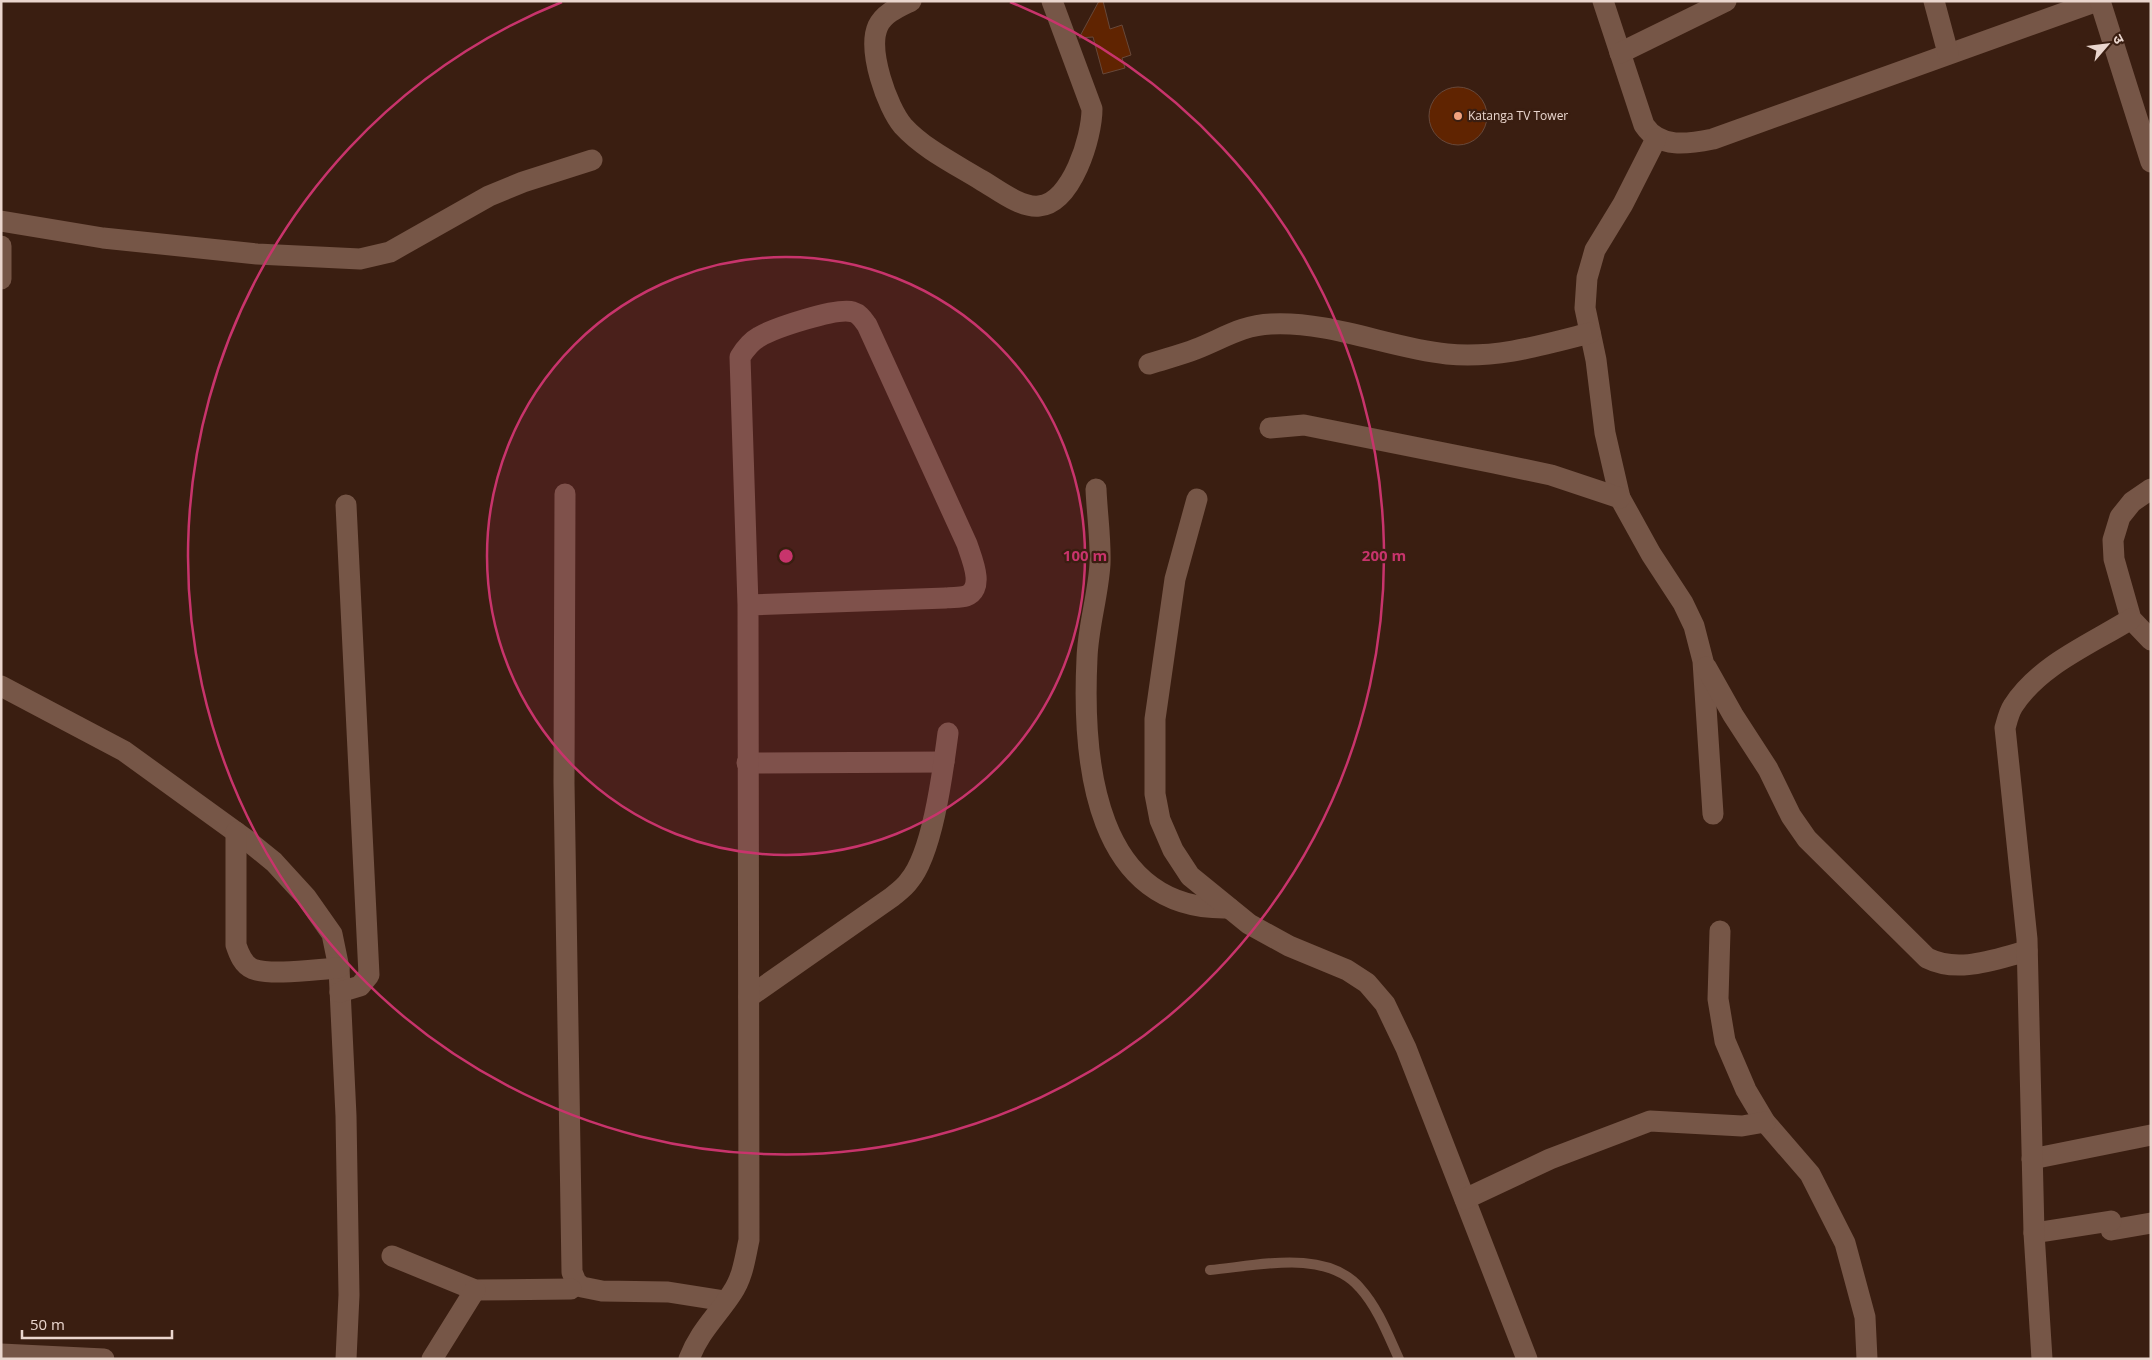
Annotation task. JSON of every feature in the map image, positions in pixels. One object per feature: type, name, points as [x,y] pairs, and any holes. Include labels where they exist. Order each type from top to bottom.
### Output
[{"type":"street","points":[[910,1],[890,11],[878,25],[875,40],[876,57],[881,77],[896,116],[922,143],[1003,193],[1028,206],[1038,206],[1058,198],[1068,186],[1086,147],[1092,122],[1092,110],[1052,1]]},
{"type":"street","points":[[1604,1],[1644,125],[1656,139],[1688,144],[1713,139],[2098,1],[2151,162]]},
{"type":"street","points":[[1620,53],[1726,1]]},
{"type":"street","points":[[1934,1],[1948,54]]},
{"type":"street","points":[[1656,139],[1624,204],[1595,250],[1587,278],[1585,308],[1606,441],[1620,498],[1651,554],[1683,603],[1694,626],[1703,661],[1713,814]]},
{"type":"street","points":[[1,221],[104,238],[219,250],[360,259],[390,252],[489,196],[523,182],[592,160]]},
{"type":"street","points":[[1,246],[1,279]]},
{"type":"street","points":[[689,1359],[710,1319],[733,1292],[743,1269],[748,1240],[748,605],[740,357],[747,346],[758,338],[783,326],[837,312],[851,311],[859,315],[867,325],[967,544],[974,566],[976,585],[973,592],[966,596],[946,598],[748,605]]},
{"type":"street","points":[[1149,364],[1196,349],[1225,334],[1271,324],[1303,325],[1447,354],[1466,355],[1513,352],[1590,333]]},
{"type":"street","points":[[1270,428],[1304,425],[1494,463],[1551,475],[1620,498]]},
{"type":"street","points":[[1096,489],[1100,563],[1087,657],[1087,737],[1101,813],[1116,849],[1132,869],[1160,893],[1186,904],[1209,908],[1229,908]]},
{"type":"street","points":[[2151,489],[2132,502],[2120,517],[2113,540],[2114,560],[2131,619],[2151,640]]},
{"type":"street","points":[[565,494],[564,803],[572,1272],[576,1282],[582,1287],[602,1291],[668,1292],[725,1302]]},
{"type":"street","points":[[1197,499],[1175,579],[1155,719],[1155,794],[1160,820],[1173,850],[1190,876],[1229,908],[1249,924],[1289,946],[1347,970],[1367,983],[1385,1004],[1406,1048],[1527,1359]]},
{"type":"street","points":[[340,992],[360,986],[369,975],[346,505]]},
{"type":"street","points":[[2042,1359],[2034,1233],[2027,951],[2005,728],[2012,708],[2029,685],[2049,670],[2131,619]]},
{"type":"street","points":[[1703,661],[1732,715],[1768,769],[1791,816],[1807,839],[1927,958],[1947,966],[1963,966],[2027,951]]},
{"type":"street","points":[[1,686],[124,751],[236,832],[274,862],[321,917],[332,934],[340,992],[346,1116],[349,1285],[346,1359]]},
{"type":"street","points":[[749,997],[892,897],[910,881],[923,857],[940,789],[948,733]]},
{"type":"street","points":[[747,763],[944,762]]},
{"type":"street","points":[[236,832],[236,944],[243,961],[253,969],[270,971],[338,968]]},
{"type":"street","points":[[1720,931],[1718,999],[1725,1041],[1746,1090],[1766,1122],[1810,1174],[1845,1244],[1865,1316],[1867,1359]]},
{"type":"street","points":[[1465,1198],[1550,1159],[1650,1121],[1742,1126],[1766,1122]]},
{"type":"street","points":[[2032,1159],[2151,1135]]},
{"type":"street","points":[[2034,1233],[2151,1224]]},
{"type":"street","points":[[392,1256],[475,1290],[571,1290]]},
{"type":"street","points":[[432,1359],[475,1290]]},
{"type":"street","points":[[1,1354],[104,1359]]},
{"type":"lane","points":[[1210,1270],[1300,1262],[1322,1264],[1342,1273],[1359,1286],[1370,1301],[1399,1359]]},
{"type":"building","points":[[1099,1],[1103,1],[1110,29],[1122,25],[1131,55],[1122,58],[1125,68],[1103,74],[1093,37],[1079,38]]},
{"type":"building","name":"Katanga TV Tower","points":[[1452,87],[1464,87],[1479,95],[1487,110],[1487,122],[1479,137],[1464,145],[1452,145],[1437,137],[1429,122],[1429,110],[1437,95]]},
{"type":"place","name":"Katanga TV Tower","points":[[1458,116]]}]
